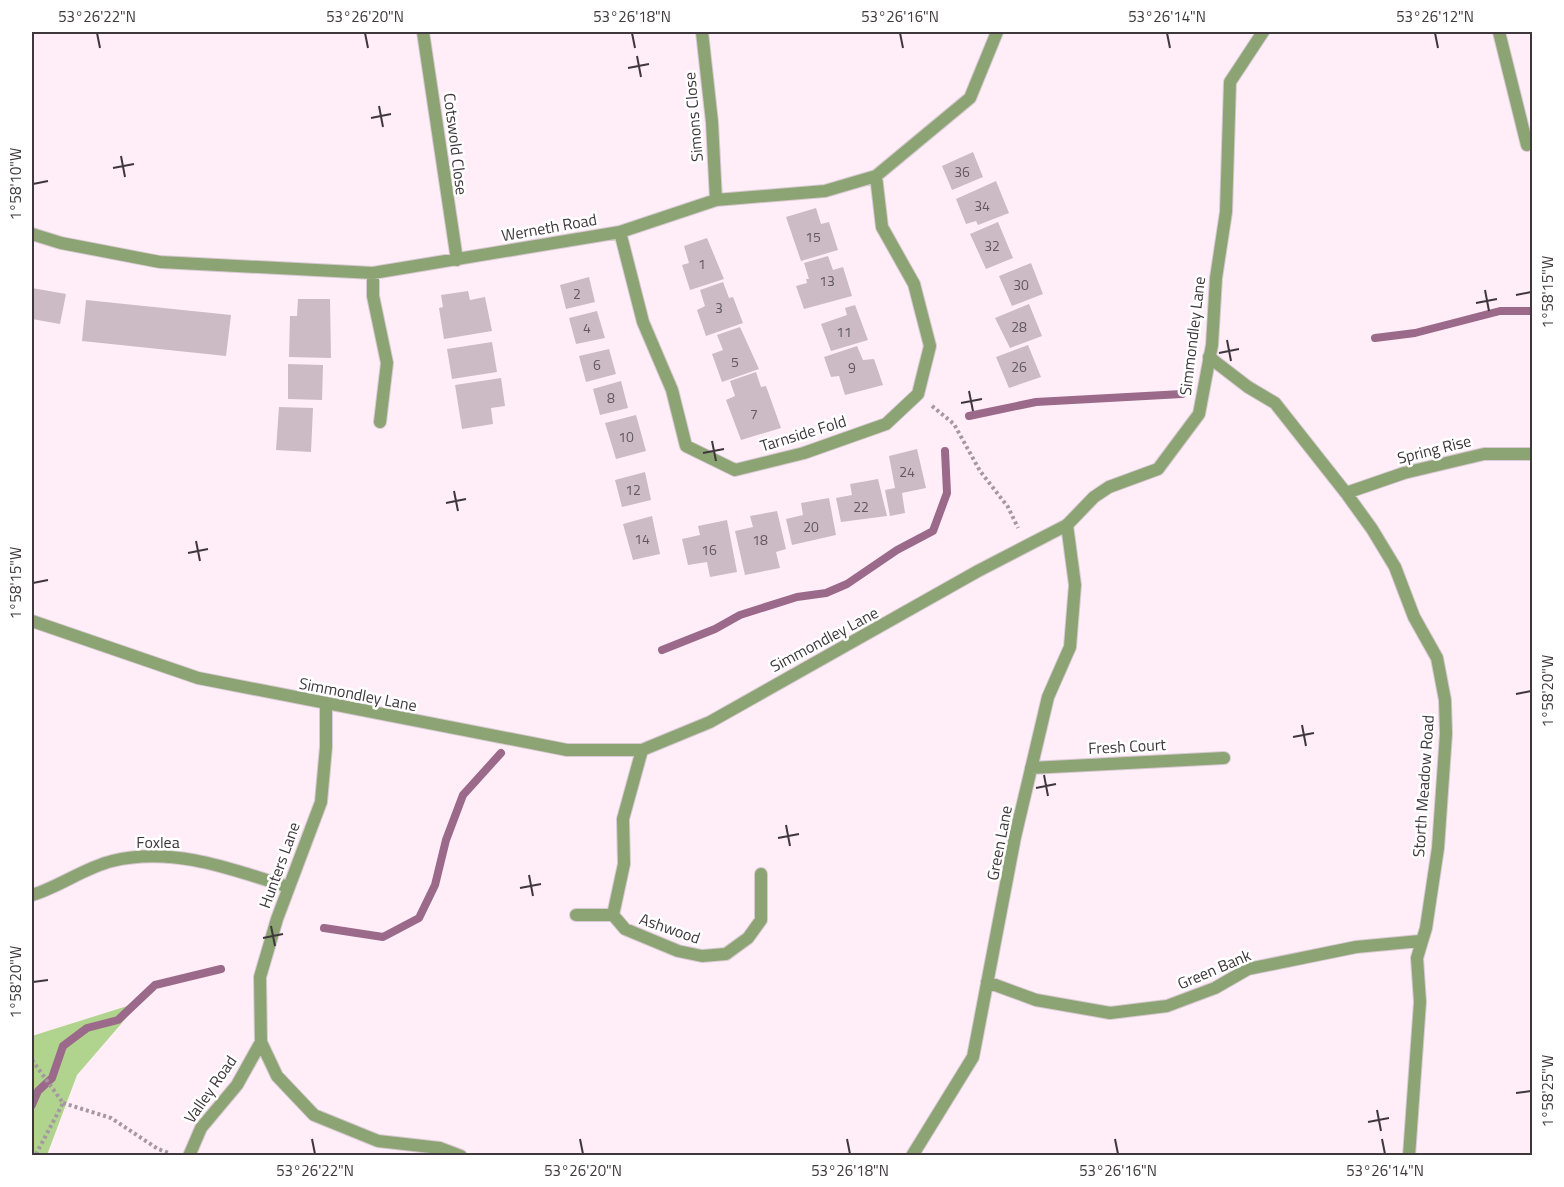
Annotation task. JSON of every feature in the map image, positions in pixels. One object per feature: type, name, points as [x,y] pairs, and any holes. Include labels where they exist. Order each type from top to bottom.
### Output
[{"type":"street","name":"Cotswold Close","points":[[423,32],[457,260]]},
{"type":"street","name":"Simons Close","points":[[702,32],[712,122],[716,200]]},
{"type":"street","name":"Werneth Road","points":[[32,234],[61,243],[160,262],[373,273],[620,232],[716,200],[825,191],[876,176],[970,98],[997,32]]},
{"type":"street","name":"Simmondley Lane","points":[[32,621],[198,678],[326,705],[567,750],[642,750],[710,722],[1067,525],[1094,497],[1109,487],[1158,469],[1199,414],[1209,357],[1216,278],[1226,212],[1230,82],[1263,32]]},
{"type":"street","points":[[1499,32],[1527,145]]},
{"type":"street","points":[[876,176],[882,226],[914,284],[930,345],[918,394]]},
{"type":"street","name":"Tarnside Fold","points":[[620,232],[643,322],[672,390],[686,446],[735,470],[804,453],[886,424],[918,394]]},
{"type":"street","points":[[373,273],[373,296],[387,363],[380,422]]},
{"type":"street","name":"Storth Meadow Road","points":[[1209,357],[1248,387],[1275,403],[1346,493],[1372,529],[1395,567],[1414,617],[1437,658],[1445,700],[1446,734],[1438,848],[1426,928],[1420,941],[1417,958],[1420,1002],[1409,1155]]},
{"type":"street","name":"Spring Rise","points":[[1346,493],[1404,473],[1484,454],[1533,454]]},
{"type":"street","name":"Green Lane","points":[[912,1155],[973,1057],[1031,768],[1048,697],[1070,647],[1075,585],[1067,525]]},
{"type":"street","name":"Hunters Lane","points":[[326,705],[327,747],[321,802],[288,886],[260,977],[261,1042],[277,1076],[314,1115],[378,1141],[440,1148],[461,1155]]},
{"type":"street","points":[[576,915],[613,915],[624,864],[623,819],[642,750]]},
{"type":"street","name":"Fresh Court","points":[[1031,768],[1224,758]]},
{"type":"street","name":"Foxlea","points":[[32,896],[111,861],[139,858],[179,857],[288,886]]},
{"type":"street","name":"Ashwood","points":[[613,915],[625,930],[678,951],[702,956],[726,954],[748,938],[761,920],[761,874]]},
{"type":"street","name":"Green Bank","points":[[987,982],[1036,1000],[1110,1013],[1167,1006],[1215,988],[1248,969],[1356,947],[1420,941]]},
{"type":"street","name":"Valley Road","points":[[189,1155],[201,1128],[237,1085],[261,1042]]},
{"type":"path","points":[[918,394],[954,424],[980,471],[1008,507],[1026,546]]},
{"type":"path","points":[[32,1060],[63,1103],[111,1118],[158,1149],[176,1155]]},
{"type":"path","points":[[35,1155],[63,1103]]},
{"type":"green space","points":[[140,1002],[77,1075],[47,1155],[32,1155],[32,1036]]},
{"type":"building","points":[[973,152],[983,177],[952,190],[942,166]]},
{"type":"building","points":[[996,181],[1009,213],[978,225],[976,221],[966,224],[956,199]]},
{"type":"building","points":[[816,208],[821,224],[829,222],[838,250],[801,261],[786,217]]},
{"type":"building","points":[[998,222],[1013,258],[986,269],[970,234]]},
{"type":"building","points":[[707,238],[724,279],[690,290],[682,265],[689,263],[684,246]]},
{"type":"building","points":[[828,256],[833,270],[843,267],[852,296],[804,309],[796,286],[807,283],[806,279],[809,279],[804,263]]},
{"type":"building","points":[[1031,263],[1043,294],[1012,306],[999,276]]},
{"type":"building","points":[[589,277],[595,302],[566,309],[560,285]]},
{"type":"building","points":[[723,282],[729,298],[733,297],[743,323],[706,336],[697,310],[705,306],[700,290]]},
{"type":"building","points":[[32,288],[66,294],[60,324],[32,319]]},
{"type":"building","points":[[468,291],[470,300],[485,297],[492,331],[444,339],[439,308],[443,307],[441,295]]},
{"type":"building","points":[[298,299],[330,299],[331,358],[289,357],[290,316],[297,316]]},
{"type":"building","points":[[86,300],[231,315],[226,356],[82,341]]},
{"type":"building","points":[[1029,304],[1042,336],[1010,348],[995,318]]},
{"type":"building","points":[[855,305],[868,340],[831,351],[821,324],[847,315],[845,308]]},
{"type":"building","points":[[597,311],[605,338],[576,344],[569,318]]},
{"type":"building","points":[[740,327],[759,369],[722,382],[712,354],[723,350],[717,335]]},
{"type":"building","points":[[492,342],[497,372],[452,379],[447,349]]},
{"type":"building","points":[[1028,345],[1041,377],[1009,388],[996,357]]},
{"type":"building","points":[[857,346],[863,360],[874,359],[883,385],[845,395],[839,376],[831,377],[824,357]]},
{"type":"building","points":[[609,349],[616,374],[586,382],[579,356]]},
{"type":"building","points":[[288,364],[323,365],[322,400],[288,399]]},
{"type":"building","points":[[756,372],[761,387],[766,386],[781,428],[741,440],[726,400],[735,396],[730,381]]},
{"type":"building","points":[[501,378],[505,406],[491,408],[493,424],[462,429],[455,385]]},
{"type":"building","points":[[621,381],[628,408],[600,415],[593,389]]},
{"type":"building","points":[[279,407],[313,408],[311,452],[276,450]]},
{"type":"building","points":[[636,415],[646,451],[616,459],[605,423]]},
{"type":"building","points":[[917,449],[926,488],[902,493],[905,513],[890,516],[885,490],[895,488],[889,456]]},
{"type":"building","points":[[645,472],[651,500],[622,507],[615,480]]},
{"type":"building","points":[[878,479],[887,516],[841,522],[836,498],[852,495],[850,484]]},
{"type":"building","points":[[829,498],[836,535],[792,545],[786,519],[803,515],[801,503]]},
{"type":"building","points":[[777,511],[786,549],[776,552],[780,568],[745,575],[735,531],[753,527],[750,516]]},
{"type":"building","points":[[652,516],[660,554],[633,560],[623,524]]},
{"type":"building","points":[[727,520],[737,572],[710,577],[707,562],[688,565],[682,539],[700,535],[698,526]]},
{"type":"waterway","points":[[1375,338],[1415,333],[1500,311],[1532,311]]},
{"type":"waterway","points":[[969,416],[1036,402],[1182,394]]},
{"type":"waterway","points":[[662,650],[715,629],[740,615],[797,597],[826,593],[847,584],[897,550],[933,531],[947,493],[945,451]]},
{"type":"waterway","points":[[324,928],[383,937],[419,918],[435,885],[446,840],[463,795],[501,753]]},
{"type":"waterway","points":[[32,1105],[38,1091],[52,1078],[63,1046],[87,1028],[118,1020],[155,985],[221,969]]}]
